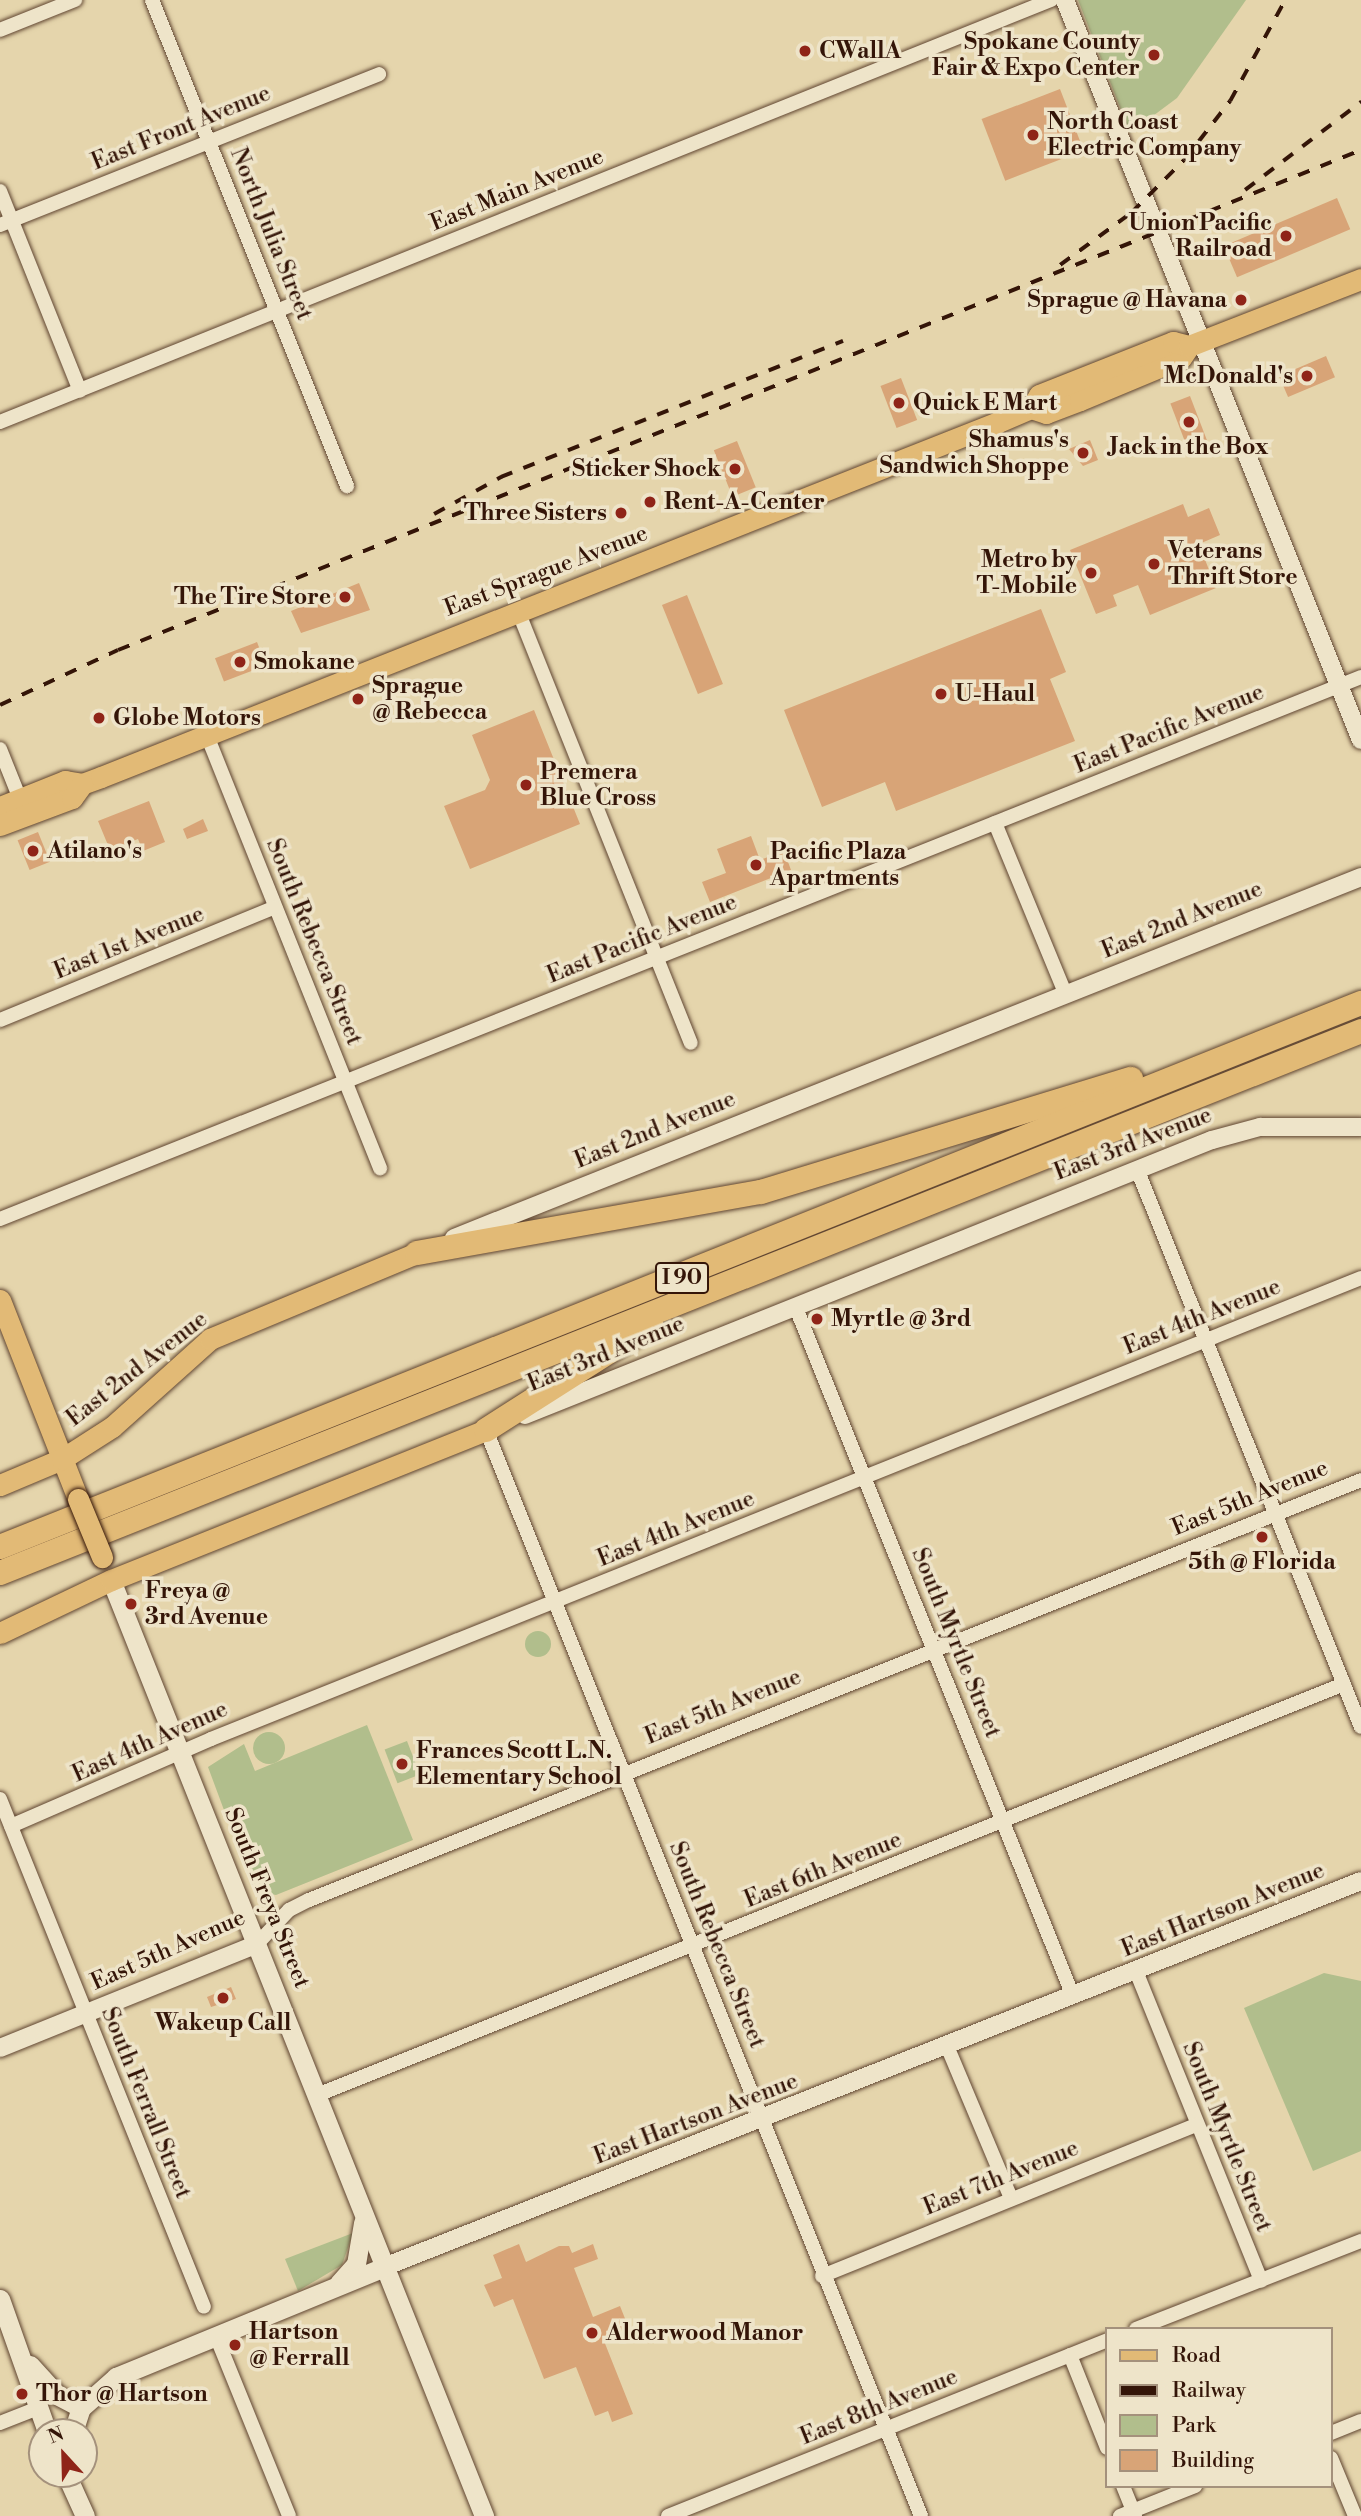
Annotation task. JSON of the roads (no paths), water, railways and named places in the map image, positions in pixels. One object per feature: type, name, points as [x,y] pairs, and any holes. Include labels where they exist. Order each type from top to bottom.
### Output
[{"type":"highway","points":[[416,1253],[761,1192],[894,1156],[1361,1003]]},
{"type":"highway","name":"I 90","points":[[0,1547],[1361,1003]]},
{"type":"highway","name":"I 90","points":[[0,1573],[1361,1031]]},
{"type":"highway","points":[[486,1430],[702,1293]]},
{"type":"main road","name":"East Sprague Avenue","points":[[0,825],[72,798],[82,784],[206,733],[1031,408],[1046,413],[1080,400],[1181,358],[1195,343],[1361,279]]},
{"type":"main road","name":"East Sprague Avenue","points":[[10,803],[65,781],[82,784]]},
{"type":"main road","name":"East 2nd Avenue","points":[[0,1485],[62,1459],[124,1419],[210,1339],[416,1253]]},
{"type":"main road","name":"South Freya Street","points":[[0,1300],[484,2516]]},
{"type":"main road","name":"East 3rd Avenue","points":[[0,1633],[111,1580],[486,1430]]},
{"type":"main road","points":[[326,2290],[350,2273],[360,2252],[359,2204]]},
{"type":"main road","name":"East Hartson Avenue","points":[[78,2418],[81,2409],[116,2377],[384,2267]]},
{"type":"main road","points":[[0,2299],[22,2354],[42,2418]]},
{"type":"main road","points":[[22,2354],[57,2395],[81,2409]]},
{"type":"main road","points":[[74,2488],[85,2516]]},
{"type":"street","points":[[0,30],[75,0]]},
{"type":"street","name":"North Julia Street","points":[[152,0],[347,486]]},
{"type":"street","name":"East Main Avenue","points":[[0,422],[1051,0]]},
{"type":"street","points":[[1065,0],[1195,343],[1361,740]]},
{"type":"street","name":"East Front Avenue","points":[[6,223],[379,74]]},
{"type":"street","points":[[0,191],[6,223],[80,391]]},
{"type":"street","points":[[518,611],[691,1043]]},
{"type":"street","points":[[1339,686],[1361,677]]},
{"type":"street","name":"East Pacific Avenue","points":[[0,1219],[1339,686]]},
{"type":"street","name":"South Rebecca Street","points":[[206,733],[380,1168]]},
{"type":"street","points":[[0,748],[10,803]]},
{"type":"street","points":[[995,823],[1066,995]]},
{"type":"street","name":"East 2nd Avenue","points":[[416,1253],[1361,877]]},
{"type":"street","name":"East 1st Avenue","points":[[0,1020],[275,907]]},
{"type":"street","name":"East 3rd Avenue","points":[[486,1430],[796,1308],[1137,1169],[1260,1127],[1361,1128]]},
{"type":"street","points":[[1137,1169],[1361,1727]]},
{"type":"street","name":"East 4th Avenue","points":[[11,1826],[183,1755],[211,1739],[1361,1278]]},
{"type":"street","name":"South Myrtle Street","points":[[796,1308],[1073,1996]]},
{"type":"street","name":"South Rebecca Street","points":[[486,1430],[762,2119],[822,2276],[921,2516]]},
{"type":"street","name":"East 5th Avenue","points":[[0,2048],[257,1944],[299,1905],[1361,1480]]},
{"type":"street","name":"East 6th Avenue","points":[[317,2095],[693,1947],[1344,1684]]},
{"type":"street","name":"South Ferrall Street","points":[[0,1799],[204,2307]]},
{"type":"street","name":"East Hartson Avenue","points":[[384,2267],[1361,1881]]},
{"type":"street","name":"South Myrtle Street","points":[[1136,1971],[1261,2281]]},
{"type":"street","points":[[947,2046],[1011,2198]]},
{"type":"street","name":"East 7th Avenue","points":[[822,2276],[1196,2124]]},
{"type":"street","points":[[1141,2327],[1361,2241]]},
{"type":"street","points":[[216,2336],[289,2516]]},
{"type":"street","name":"East 8th Avenue","points":[[668,2516],[1106,2340]]},
{"type":"street","points":[[1069,2355],[1106,2446]]},
{"type":"street","points":[[0,2423],[38,2408]]},
{"type":"street","points":[[1333,2432],[1361,2421]]},
{"type":"street","points":[[1333,2463],[1355,2516]]},
{"type":"street","points":[[1123,2488],[1129,2514],[1190,2488]]},
{"type":"railway","points":[[1060,265],[1131,213],[1184,160],[1230,101],[1285,0]]},
{"type":"railway","points":[[1245,190],[1361,102]]},
{"type":"railway","points":[[0,705],[118,650],[1361,150]]},
{"type":"railway","points":[[434,514],[501,477],[843,341]]},
{"type":"place","name":"CWallA","points":[[805,51]]},
{"type":"place","name":"Spokane County Fair & Expo Center","points":[[1154,55]]},
{"type":"place","name":"North Coast Electric Company","points":[[1033,135]]},
{"type":"place","name":"Union Pacific Railroad","points":[[1286,236]]},
{"type":"place","name":"Sprague @ Havana","points":[[1241,300]]},
{"type":"place","name":"McDonald's","points":[[1307,376]]},
{"type":"place","name":"Quick E Mart","points":[[899,403]]},
{"type":"place","name":"Jack in the Box","points":[[1189,422]]},
{"type":"place","name":"Shamus's Sandwich Shoppe","points":[[1083,453]]},
{"type":"place","name":"Sticker Shock","points":[[735,469]]},
{"type":"place","name":"Rent-A-Center","points":[[650,502]]},
{"type":"place","name":"Three Sisters","points":[[621,513]]},
{"type":"place","name":"Veterans Thrift Store","points":[[1154,564]]},
{"type":"place","name":"Metro by T-Mobile","points":[[1091,573]]},
{"type":"place","name":"The Tire Store","points":[[345,597]]},
{"type":"place","name":"Smokane","points":[[240,662]]},
{"type":"place","name":"U-Haul","points":[[941,694]]},
{"type":"place","name":"Sprague @ Rebecca","points":[[358,699]]},
{"type":"place","name":"Globe Motors","points":[[99,718]]},
{"type":"place","name":"Premera Blue Cross","points":[[526,785]]},
{"type":"place","name":"Atilano's","points":[[33,851]]},
{"type":"place","name":"Pacific Plaza Apartments","points":[[756,865]]},
{"type":"place","name":"Myrtle @ 3rd","points":[[817,1319]]},
{"type":"place","name":"5th @ Florida","points":[[1262,1537]]},
{"type":"place","name":"Freya @ 3rd Avenue","points":[[131,1604]]},
{"type":"place","name":"Frances Scott L.N. Elementary School","points":[[402,1764]]},
{"type":"place","name":"Wakeup Call","points":[[223,1998]]},
{"type":"place","name":"Alderwood Manor","points":[[592,2333]]},
{"type":"place","name":"Hartson @ Ferrall","points":[[235,2345]]},
{"type":"place","name":"Thor @ Hartson","points":[[22,2394]]}]
